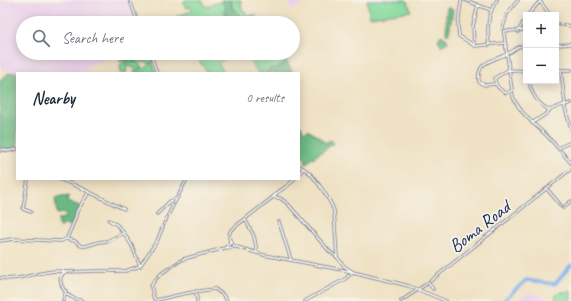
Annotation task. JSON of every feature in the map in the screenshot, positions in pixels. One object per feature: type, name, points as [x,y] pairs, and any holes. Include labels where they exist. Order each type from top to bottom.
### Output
[{"type":"street","points":[[130,0],[136,16]]},
{"type":"street","points":[[491,10],[464,0],[461,2],[458,24],[459,36],[475,46],[505,43]]},
{"type":"street","points":[[489,45],[488,26],[491,10],[497,0]]},
{"type":"street","points":[[511,0],[515,3]]},
{"type":"street","points":[[518,0],[507,14],[504,31],[511,91],[516,103],[532,123],[571,163]]},
{"type":"street","points":[[530,12],[540,1],[548,12]]},
{"type":"street","points":[[475,46],[473,26],[478,5]]},
{"type":"street","points":[[518,32],[523,23]]},
{"type":"street","points":[[559,24],[571,26]]},
{"type":"street","points":[[504,31],[523,31]]},
{"type":"street","points":[[559,45],[571,44]]},
{"type":"street","points":[[495,84],[485,85],[480,83],[478,80],[478,73],[484,64],[519,46],[523,46]]},
{"type":"street","points":[[152,60],[157,72]]},
{"type":"street","points":[[511,91],[508,93],[504,92],[495,84],[495,78],[500,74],[506,73],[508,70],[523,72]]},
{"type":"street","points":[[571,70],[561,70],[564,105],[571,128]]},
{"type":"street","points":[[529,84],[533,95],[550,110]]},
{"type":"street","points":[[532,123],[550,110],[571,103]]},
{"type":"street","points":[[558,148],[571,142]]},
{"type":"street","points":[[0,151],[2,149],[8,151],[16,150]]},
{"type":"street","points":[[300,167],[311,174],[332,204],[334,211],[337,257]]},
{"type":"street","points":[[300,173],[303,169]]},
{"type":"street","name":"Boma Road","points":[[401,301],[428,283],[571,169]]},
{"type":"street","points":[[28,180],[23,209],[31,212]]},
{"type":"street","points":[[62,180],[124,209]]},
{"type":"street","points":[[0,278],[13,279],[52,272],[125,271],[140,266],[157,241],[176,198],[186,180]]},
{"type":"street","points":[[237,247],[234,246],[230,240],[229,234],[231,230],[273,197],[277,192],[292,183],[294,180]]},
{"type":"street","points":[[547,188],[563,208],[571,201]]},
{"type":"street","points":[[66,239],[77,211],[89,192]]},
{"type":"street","points":[[273,197],[280,198],[288,204],[330,252],[337,257],[344,267],[353,272]]},
{"type":"street","points":[[156,214],[170,201],[176,198]]},
{"type":"street","points":[[245,219],[254,236],[257,252]]},
{"type":"street","points":[[109,220],[124,232],[132,246],[140,266]]},
{"type":"street","points":[[279,222],[291,260]]},
{"type":"street","points":[[0,241],[15,239],[61,241],[66,239],[75,241],[82,246],[86,246],[107,241],[124,232]]},
{"type":"street","points":[[225,248],[228,247],[230,240]]},
{"type":"street","points":[[227,301],[223,295],[215,289],[196,291],[157,300],[154,299],[151,286],[162,273],[183,259],[225,248],[237,247],[264,255],[353,272],[409,286],[446,301]]},
{"type":"street","points":[[65,272],[62,274],[60,281],[66,291],[73,298],[82,301]]},
{"type":"street","points":[[305,301],[345,279],[353,272]]},
{"type":"street","points":[[428,283],[433,289]]},
{"type":"street","points":[[63,301],[66,291]]},
{"type":"street","points":[[196,291],[197,301]]},
{"type":"shaded area","points":[[0,0],[96,0],[97,2],[103,0],[128,0],[134,16],[16,16],[16,60],[106,60],[86,66],[88,72],[9,73],[0,67]]},
{"type":"shaded area","points":[[287,0],[309,0],[292,10]]},
{"type":"shaded area","points":[[527,293],[546,297],[546,301],[516,301]]},
{"type":"green space","points":[[185,0],[202,0],[206,7],[222,1],[226,9],[223,11],[228,16],[177,16],[192,11],[190,7],[186,8],[183,2]]},
{"type":"green space","points":[[221,0],[231,0],[232,9],[236,10],[239,16],[227,16],[226,13],[223,12],[226,9]]},
{"type":"green space","points":[[231,0],[241,0],[242,10],[246,12],[245,16],[238,16],[232,7]]},
{"type":"green space","points":[[367,0],[407,0],[411,11],[370,17]]},
{"type":"green space","points":[[447,7],[453,10],[449,33],[446,34],[446,14]]},
{"type":"green space","points":[[441,35],[447,39],[448,42],[441,46],[438,40]]},
{"type":"green space","points":[[119,60],[152,60],[153,63],[119,61]]},
{"type":"green space","points":[[198,60],[223,60],[218,63],[224,72],[207,72]]},
{"type":"green space","points":[[250,60],[286,60],[287,62],[268,72],[257,72]]},
{"type":"green space","points":[[127,61],[137,63],[141,66],[138,71],[141,67],[145,69],[153,63],[156,72],[134,72],[136,68],[127,66],[127,64],[126,72],[121,72],[120,65],[127,63]]},
{"type":"green space","points":[[287,62],[292,72],[267,72],[271,68],[276,69]]},
{"type":"green space","points":[[16,72],[16,148],[7,150],[1,147],[0,148],[0,80],[9,73]]},
{"type":"green space","points":[[301,125],[304,133],[308,130],[322,139],[325,143],[330,140],[334,143],[305,164],[306,158],[300,157]]},
{"type":"green space","points":[[69,196],[67,200],[68,203],[80,206],[72,226],[64,224],[59,227],[58,219],[65,218],[66,216],[64,213],[57,214],[55,198]]},
{"type":"green space","points":[[571,291],[571,301],[555,301],[556,295],[560,292]]},
{"type":"waterway","points":[[503,301],[526,280],[555,284],[571,265]]}]
